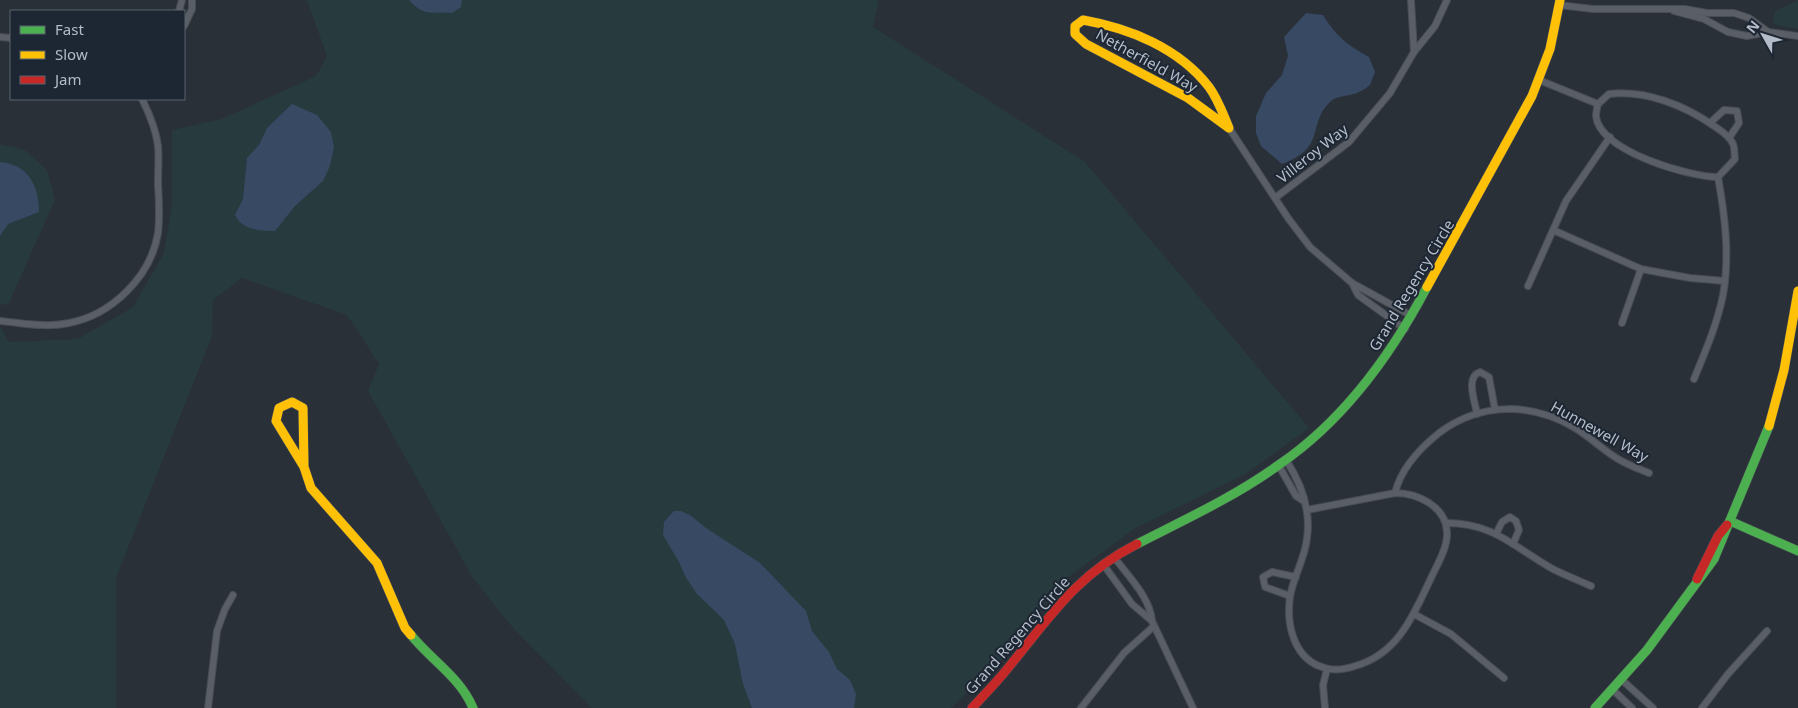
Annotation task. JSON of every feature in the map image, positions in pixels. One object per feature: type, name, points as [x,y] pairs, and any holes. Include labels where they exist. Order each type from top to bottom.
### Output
[{"type":"street","points":[[185,24],[192,9],[192,0]]},
{"type":"street","points":[[1411,0],[1414,52]]},
{"type":"street","name":"Villeroy Way","points":[[1275,198],[1336,154],[1354,136],[1390,93],[1414,52],[1435,26],[1447,0]]},
{"type":"street","points":[[1560,3],[1593,9],[1672,11],[1685,9],[1722,14],[1734,13],[1749,18],[1768,32]]},
{"type":"street","name":"Grand Regency Circle","points":[[972,708],[1006,670],[1060,601],[1077,585],[1114,557],[1216,504],[1278,466],[1326,426],[1358,392],[1405,329],[1512,135],[1539,80],[1560,3]]},
{"type":"street","points":[[1672,11],[1704,19],[1728,32],[1746,36],[1768,32],[1798,36]]},
{"type":"street","points":[[1719,26],[1722,14]]},
{"type":"street","name":"Netherfield Way","points":[[1229,128],[1181,94],[1086,44],[1076,34],[1075,26],[1083,20],[1095,21],[1132,34],[1166,50],[1194,72],[1209,87],[1218,102],[1229,128],[1275,198],[1310,246],[1352,284],[1412,316]]},
{"type":"street","points":[[1539,80],[1598,104]]},
{"type":"street","points":[[1609,94],[1637,94],[1666,101],[1692,112],[1710,123],[1734,144],[1735,159],[1718,177],[1684,173],[1636,155],[1610,137],[1601,128],[1596,116],[1598,104],[1609,94]]},
{"type":"street","points":[[0,321],[48,325],[69,323],[89,317],[109,307],[123,296],[137,279],[149,260],[158,235],[160,206],[158,146],[152,123],[142,100]]},
{"type":"street","points":[[1710,123],[1724,110],[1737,111],[1739,123],[1729,138]]},
{"type":"street","points":[[1528,286],[1552,230],[1574,188],[1610,137]]},
{"type":"street","points":[[1694,379],[1714,331],[1725,281],[1726,241],[1718,177]]},
{"type":"street","points":[[1552,230],[1641,269],[1690,278],[1725,281]]},
{"type":"street","points":[[1622,323],[1641,269]]},
{"type":"street","name":"Netherfield Way","points":[[1352,284],[1358,295],[1405,329]]},
{"type":"street","points":[[1595,708],[1654,642],[1717,555],[1725,540],[1730,521],[1748,481],[1772,415],[1783,376],[1798,292]]},
{"type":"street","points":[[1477,414],[1472,380],[1474,374],[1480,372],[1489,377],[1495,410]]},
{"type":"street","points":[[304,467],[302,408],[292,402],[279,408],[276,421],[304,467],[311,488],[377,563],[405,628],[418,644],[455,678],[468,696],[473,708]]},
{"type":"street","name":"Hunnewell Way","points":[[1395,493],[1403,471],[1434,437],[1455,423],[1477,414],[1495,410],[1530,410],[1550,415],[1576,428],[1617,459],[1649,473]]},
{"type":"street","points":[[1286,460],[1299,482],[1306,510],[1307,539],[1290,596],[1291,626],[1295,642],[1310,661],[1327,669],[1351,667],[1377,658],[1396,642],[1414,614],[1446,543],[1446,523],[1441,514],[1426,500],[1408,493],[1395,493],[1306,510]]},
{"type":"street","points":[[1278,466],[1296,496],[1302,500]]},
{"type":"street","points":[[1496,534],[1502,522],[1510,516],[1516,521],[1519,530],[1512,544]]},
{"type":"street","points":[[1730,521],[1798,551]]},
{"type":"street","points":[[1446,523],[1473,525],[1496,534],[1554,569],[1591,586]]},
{"type":"street","points":[[1114,557],[1146,602],[1153,624],[1193,708]]},
{"type":"street","points":[[1103,564],[1132,604],[1153,624]]},
{"type":"street","points":[[1290,596],[1266,587],[1263,577],[1272,572],[1296,577]]},
{"type":"street","points":[[208,708],[217,631],[225,609],[234,595]]},
{"type":"street","points":[[1414,614],[1451,634],[1504,678]]},
{"type":"street","points":[[1081,708],[1124,653],[1153,624]]},
{"type":"street","points":[[1702,708],[1728,674],[1767,631]]},
{"type":"street","points":[[1325,708],[1323,684],[1327,669]]},
{"type":"street","points":[[1622,680],[1652,708]]},
{"type":"street","points":[[1613,690],[1632,708]]},
{"type":"green space","points":[[307,0],[879,0],[873,27],[1085,162],[1309,428],[1247,473],[1134,529],[1060,583],[1002,659],[951,708],[592,708],[513,628],[473,578],[368,391],[379,364],[347,315],[242,278],[213,300],[212,336],[116,578],[116,708],[0,708],[0,326],[9,342],[78,339],[133,307],[164,253],[172,205],[172,130],[222,119],[316,76],[327,56]]},
{"type":"green space","points":[[1798,0],[1798,29],[1773,24],[1775,11]]},
{"type":"green space","points":[[0,144],[25,150],[47,170],[55,200],[8,305],[0,304]]},
{"type":"water","points":[[409,0],[462,0],[461,7],[452,13],[424,11]]},
{"type":"water","points":[[1306,13],[1323,15],[1343,39],[1369,57],[1375,72],[1370,85],[1364,89],[1331,101],[1319,118],[1311,143],[1306,150],[1282,164],[1261,146],[1256,133],[1256,116],[1266,93],[1282,75],[1288,56],[1284,37]]},
{"type":"water","points":[[292,104],[317,115],[331,132],[334,147],[330,166],[323,181],[295,206],[275,231],[252,229],[242,224],[235,215],[243,199],[247,158],[259,145],[267,128]]},
{"type":"water","points":[[0,162],[18,167],[30,178],[37,194],[39,212],[8,224],[0,236]]},
{"type":"water","points":[[674,511],[681,511],[690,515],[706,528],[760,563],[806,611],[812,631],[829,652],[837,669],[850,680],[856,694],[854,708],[752,708],[743,684],[735,644],[724,620],[697,594],[663,535],[664,522]]},
{"type":"traffic: fast","points":[[1137,544],[1210,507],[1246,486],[1303,447],[1345,407],[1382,361],[1427,287]]},
{"type":"traffic: fast","points":[[1595,708],[1647,650],[1714,559],[1769,426]]},
{"type":"traffic: fast","points":[[1730,521],[1798,551]]},
{"type":"traffic: fast","points":[[411,635],[461,687],[473,708]]},
{"type":"traffic: slow","points":[[1427,287],[1532,96],[1550,49],[1560,0]]},
{"type":"traffic: slow","points":[[1083,20],[1135,34],[1183,61],[1209,87],[1229,128],[1188,98],[1086,44],[1075,34],[1075,26],[1083,20]]},
{"type":"traffic: slow","points":[[1769,426],[1784,370],[1798,291]]},
{"type":"traffic: slow","points":[[304,467],[303,408],[292,402],[279,408],[276,421],[304,467],[311,488],[377,563],[405,628],[411,635]]},
{"type":"traffic: jam","points":[[1697,579],[1718,536],[1727,525]]},
{"type":"traffic: jam","points":[[972,708],[1004,673],[1065,598],[1080,583],[1097,569],[1137,544]]}]
